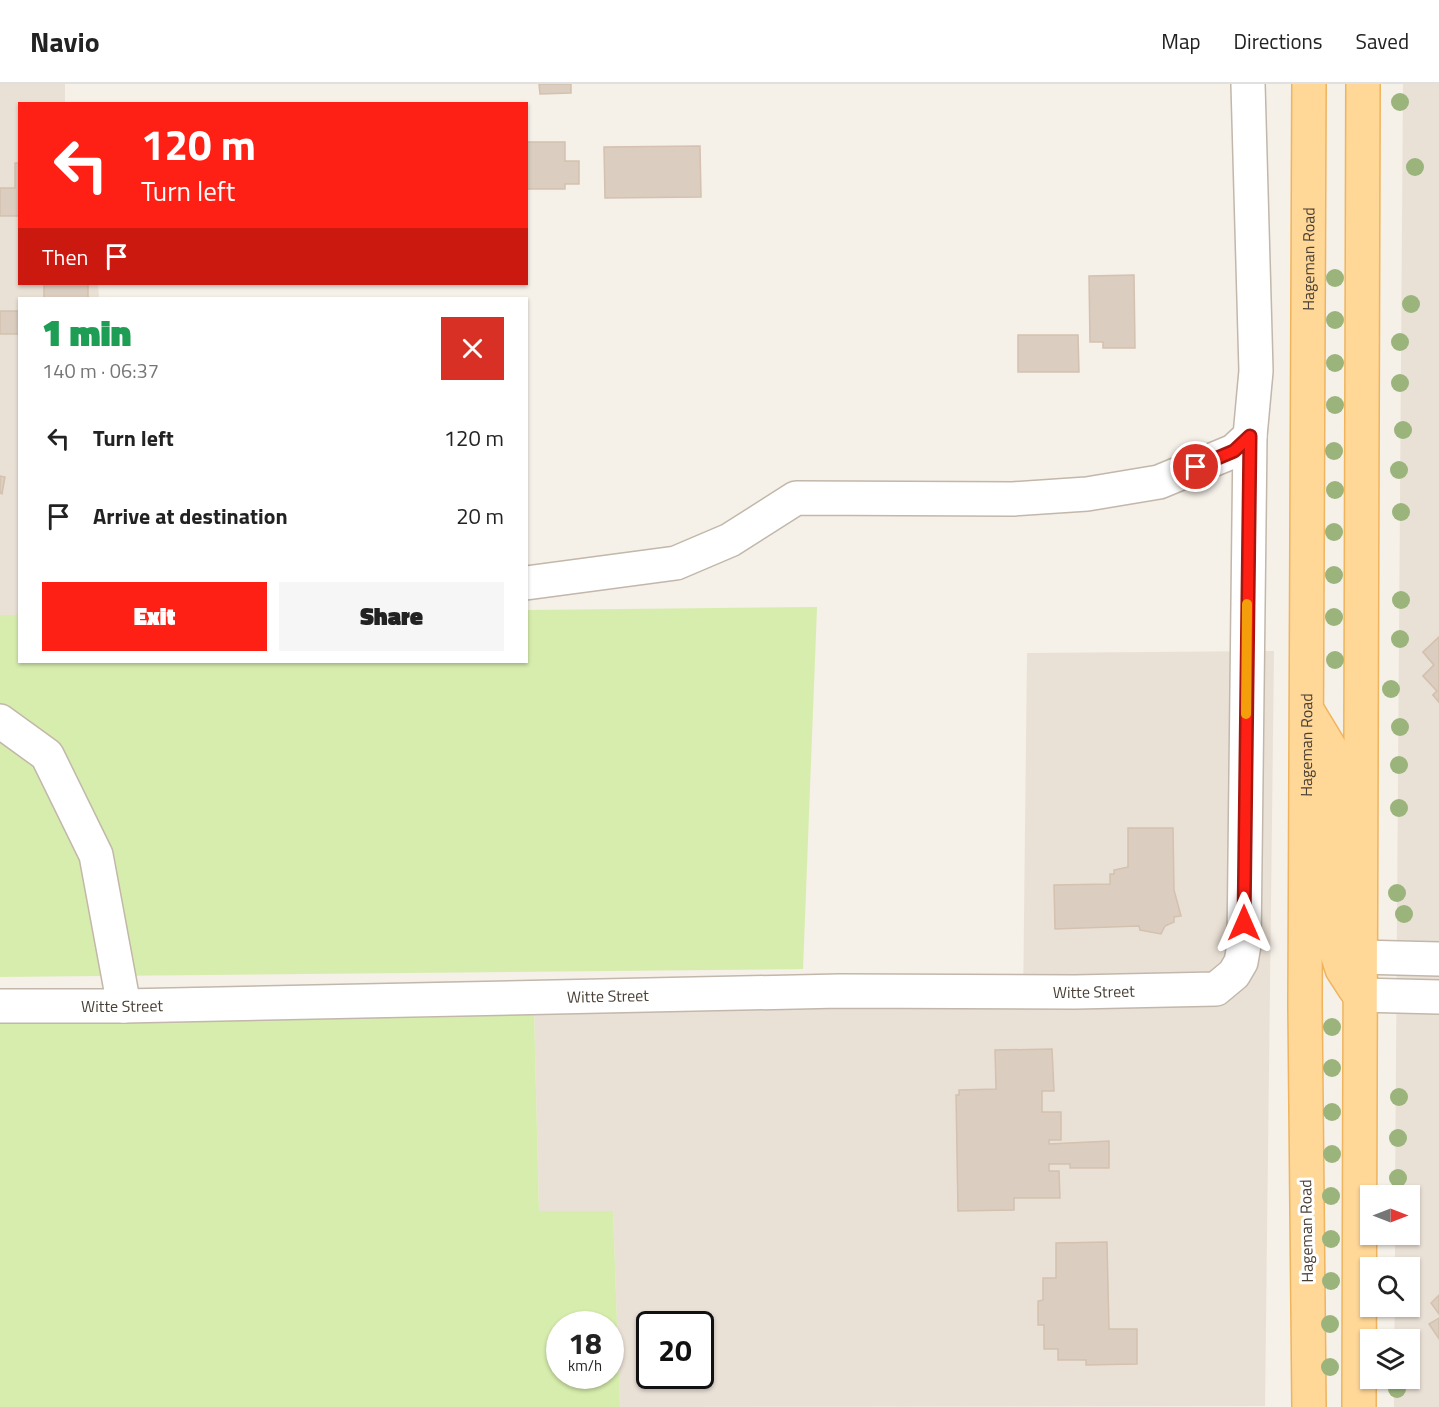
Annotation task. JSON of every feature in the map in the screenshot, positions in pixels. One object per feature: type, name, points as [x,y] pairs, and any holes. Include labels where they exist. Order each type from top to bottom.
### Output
[{"type":"main road","name":"Hageman Road","points":[[1309,84],[1305,1135],[1309,1407]]},
{"type":"main road","points":[[1359,1407],[1363,84]]},
{"type":"main road","points":[[1306,710],[1333,753],[1333,941],[1342,969],[1359,995]]},
{"type":"street","points":[[528,583],[676,563],[730,540],[796,498],[1013,498],[1088,494],[1159,482],[1234,451],[1250,436],[1256,371],[1248,84]]},
{"type":"street","name":"Witte Street","points":[[0,1006],[124,1006],[840,991],[1075,992],[1216,989],[1227,983],[1242,962],[1244,945],[1250,436]]},
{"type":"street","points":[[0,721],[47,755],[96,855],[124,1006]]},
{"type":"street","points":[[1359,957],[1439,959]]},
{"type":"street","points":[[1359,995],[1439,997]]},
{"type":"shaded area","points":[[0,84],[65,84],[65,102],[18,102],[18,285],[98,285],[99,297],[18,297],[18,615],[0,615]]},
{"type":"shaded area","points":[[1403,84],[1439,84],[1439,1407],[1394,1407],[1394,1389],[1420,1389],[1420,1329],[1394,1329],[1395,1317],[1420,1317],[1420,1257],[1395,1257],[1395,1245],[1420,1245],[1420,1185],[1395,1185]]},
{"type":"shaded area","points":[[1274,651],[1265,1406],[620,1407],[619,1389],[624,1389],[624,1311],[617,1311],[613,1211],[539,1211],[534,1010],[1023,1008],[1027,653]]},
{"type":"green space","points":[[817,607],[803,969],[0,977],[0,615],[18,615],[18,663],[528,663],[528,610]]},
{"type":"green space","points":[[534,1010],[539,1211],[613,1211],[617,1311],[546,1311],[546,1389],[619,1389],[620,1407],[0,1407],[0,1020]]},
{"type":"building","points":[[539,84],[571,84],[571,93],[540,94]]},
{"type":"building","points":[[528,142],[565,142],[565,161],[579,161],[579,184],[565,184],[565,189],[528,189]]},
{"type":"building","points":[[700,146],[701,197],[605,198],[604,147]]},
{"type":"building","points":[[15,163],[18,163],[18,216],[0,216],[0,188],[15,188]]},
{"type":"building","points":[[1134,275],[1135,348],[1103,348],[1103,342],[1090,342],[1089,276]]},
{"type":"building","points":[[44,285],[88,285],[88,297],[44,297]]},
{"type":"building","points":[[0,311],[18,311],[18,334],[0,334]]},
{"type":"building","points":[[1018,335],[1078,335],[1079,372],[1018,372]]},
{"type":"building","points":[[0,476],[5,477],[2,494],[0,493]]},
{"type":"building","points":[[1439,637],[1439,702],[1433,695],[1437,691],[1423,676],[1434,665],[1423,652]]},
{"type":"building","points":[[1439,637],[1439,702],[1433,695],[1437,691],[1423,676],[1434,665],[1423,652]]},
{"type":"building","points":[[1128,828],[1173,828],[1174,890],[1181,916],[1174,917],[1174,922],[1165,926],[1161,934],[1140,930],[1139,926],[1055,929],[1054,885],[1110,884],[1110,874],[1114,874],[1114,870],[1128,867]]},
{"type":"building","points":[[1052,1049],[1054,1091],[1042,1091],[1042,1112],[1061,1112],[1061,1140],[1049,1140],[1049,1144],[1109,1141],[1109,1168],[1070,1168],[1070,1164],[1049,1164],[1049,1171],[1059,1171],[1060,1198],[1014,1198],[1014,1210],[958,1211],[956,1095],[959,1095],[959,1090],[996,1089],[995,1050]]},
{"type":"building","points":[[1107,1242],[1109,1329],[1137,1329],[1137,1364],[1086,1365],[1086,1360],[1058,1360],[1058,1349],[1044,1349],[1044,1325],[1038,1325],[1038,1301],[1043,1300],[1043,1278],[1056,1278],[1056,1243]]},
{"type":"building","points":[[1439,1295],[1439,1314],[1431,1303]]},
{"type":"building","points":[[1439,1318],[1439,1339],[1429,1324]]},
{"type":"slow traffic","points":[[1246,714],[1247,604]]},
{"type":"route","points":[[1196,467],[1234,451],[1250,436],[1244,923]]}]
